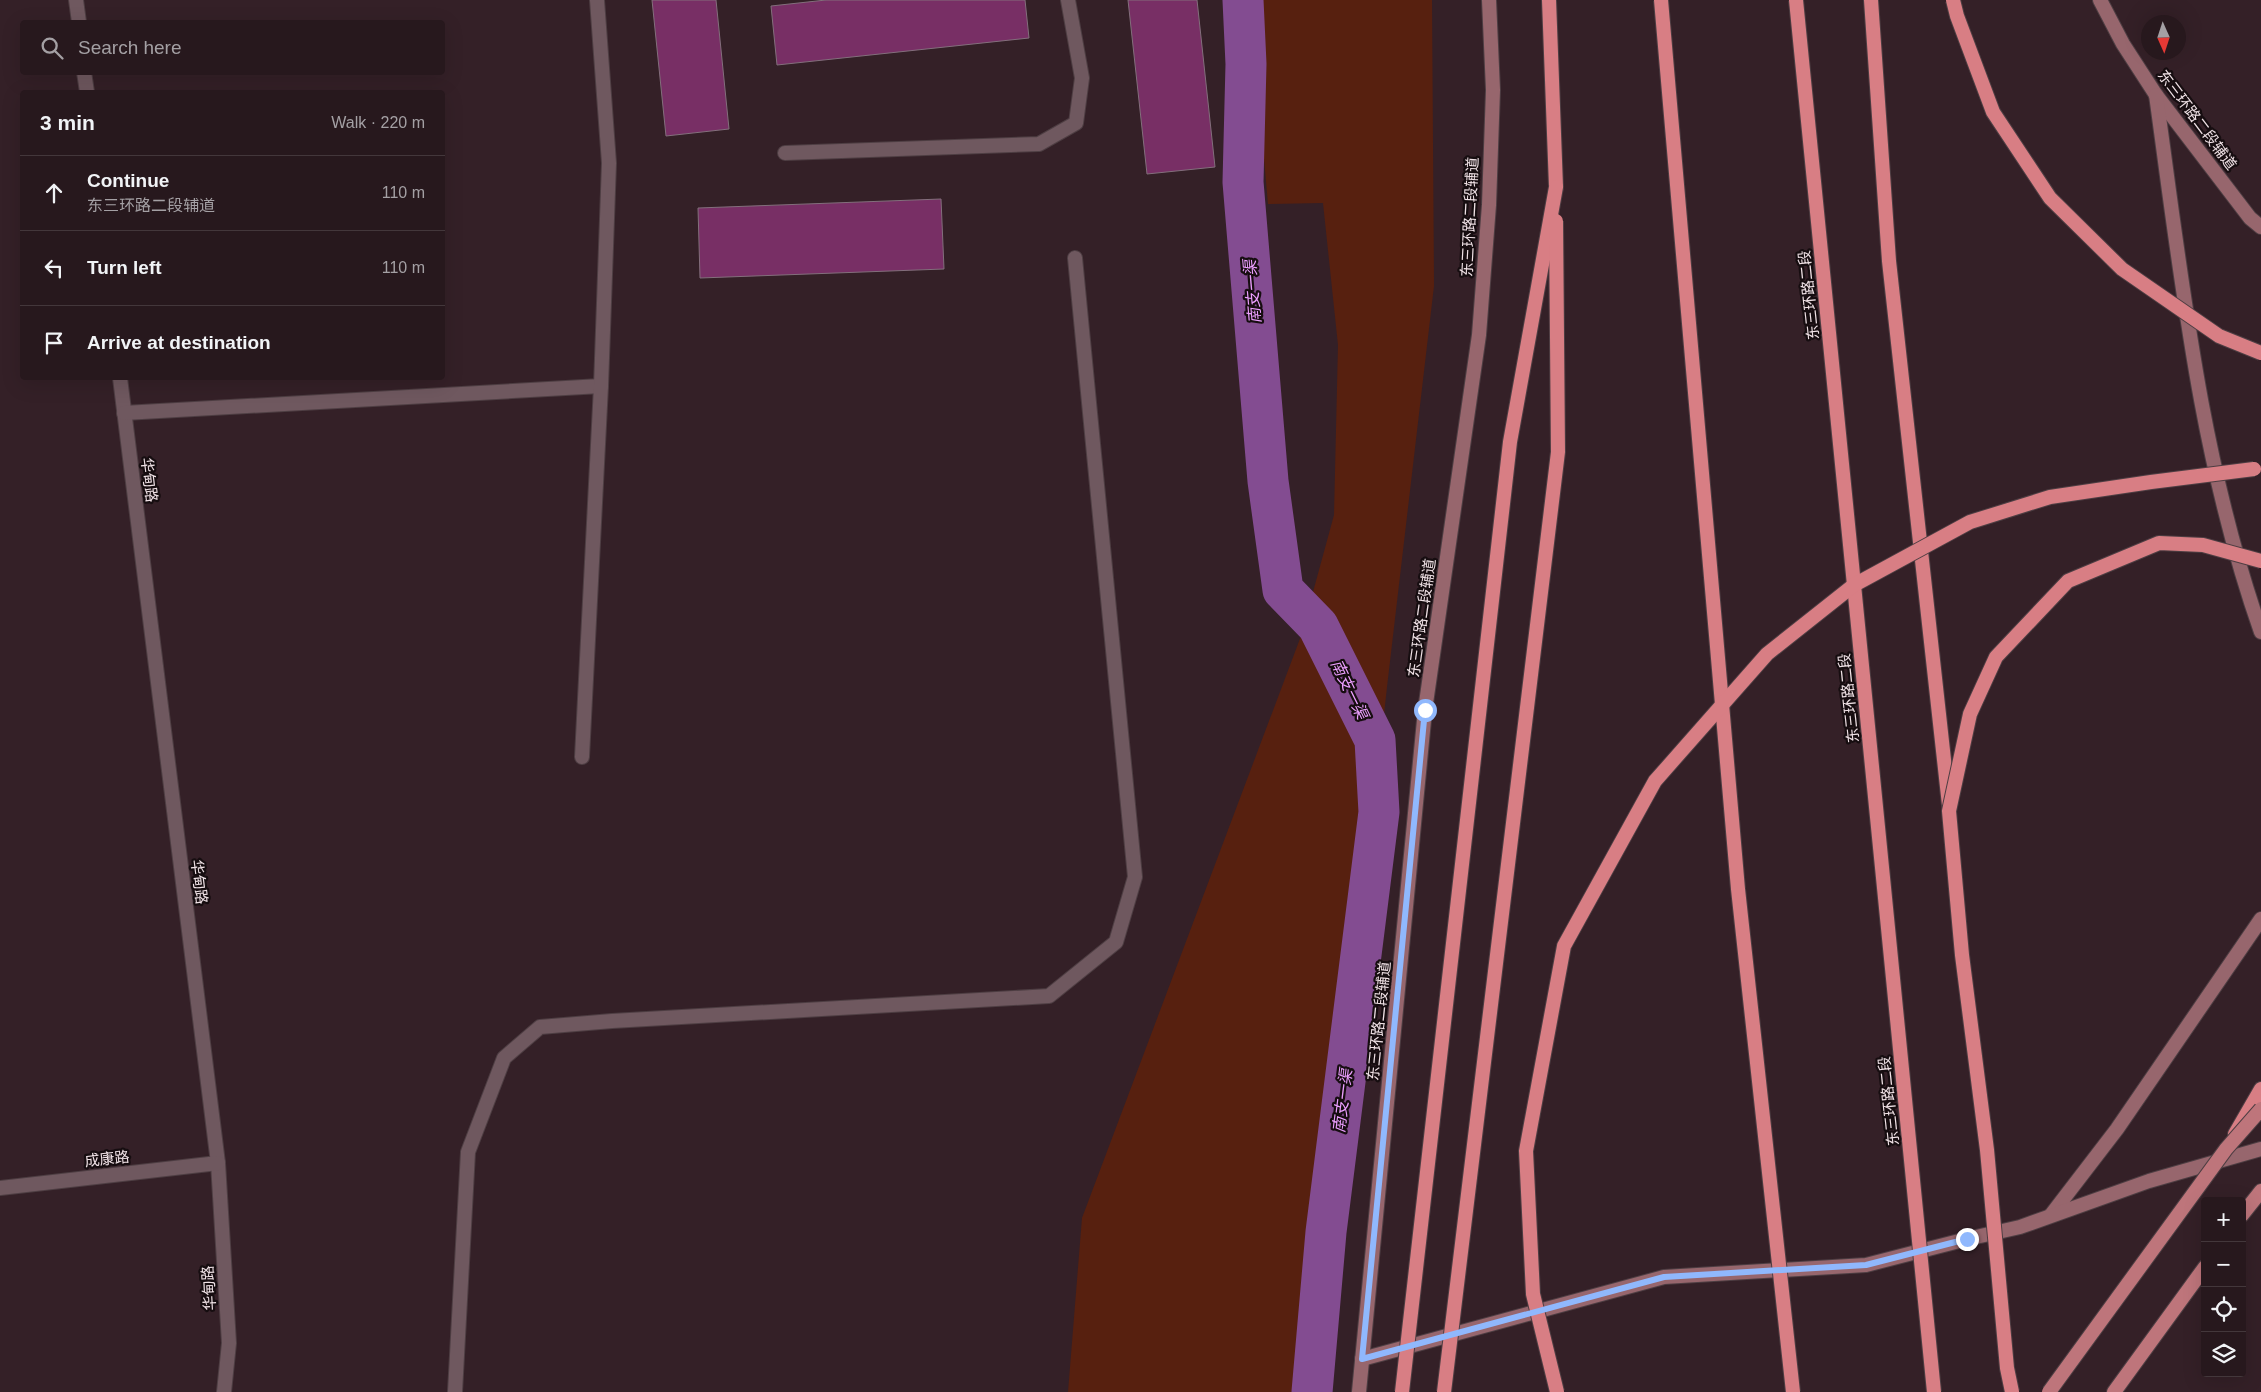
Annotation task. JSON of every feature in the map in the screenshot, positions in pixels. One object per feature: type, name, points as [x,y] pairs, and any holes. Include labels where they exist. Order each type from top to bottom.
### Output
[{"type":"highway","points":[[1444,1392],[1558,452],[1556,188],[1549,0]]},
{"type":"highway","points":[[1661,0],[1738,889],[1793,1392]]},
{"type":"highway","name":"东三环路二段","points":[[1796,0],[1934,1392]]},
{"type":"highway","points":[[1871,0],[1890,261],[1949,811],[1962,955],[1987,1150],[2007,1368],[2012,1392]]},
{"type":"highway","points":[[1953,0],[1957,16],[1994,112],[2050,198],[2122,269],[2219,336],[2261,353]]},
{"type":"highway","points":[[1402,1392],[1510,442],[1556,188]]},
{"type":"highway","points":[[1557,1392],[1533,1294],[1526,1151],[1564,946],[1655,781],[1767,654],[1854,585],[1970,522],[2050,497],[2151,482],[2261,470]]},
{"type":"highway","points":[[1949,811],[1970,714],[1996,657],[2068,581],[2159,543],[2203,545],[2261,561]]},
{"type":"highway","points":[[2226,1149],[2261,1089]]},
{"type":"main road","name":"东三环路二段辅道","points":[[1359,1392],[1425,710],[1479,335],[1489,205],[1493,90],[1489,0]]},
{"type":"main road","name":"东三环路二段辅道","points":[[2100,0],[2123,44],[2156,95],[2250,218],[2261,227]]},
{"type":"main road","points":[[2156,95],[2197,385],[2241,576],[2261,632]]},
{"type":"main road","points":[[2051,1215],[2117,1129],[2261,919]]},
{"type":"main road","points":[[2049,1392],[2226,1149],[2261,1109]]},
{"type":"main road","points":[[1362,1359],[1664,1277],[1866,1265],[2020,1227],[2149,1181],[2261,1149]]},
{"type":"main road","points":[[2246,1210],[2261,1191]]},
{"type":"main road","points":[[2114,1392],[2201,1272]]},
{"type":"street","points":[[76,0],[79,20]]},
{"type":"street","points":[[582,757],[601,386],[609,163],[596,0]]},
{"type":"street","points":[[785,153],[1039,144],[1076,122],[1082,78],[1068,0]]},
{"type":"street","points":[[84,75],[87,90]]},
{"type":"street","points":[[456,1392],[468,1152],[504,1058],[540,1027],[622,1020],[1048,996],[1116,942],[1135,877],[1075,258]]},
{"type":"street","name":"华甸路","points":[[120,380],[218,1163],[229,1343],[224,1392]]},
{"type":"street","points":[[124,414],[601,386]]},
{"type":"street","name":"成康路","points":[[0,1188],[218,1163]]},
{"type":"shaded area","points":[[1250,0],[1432,0],[1434,286],[1387,687],[1323,1274],[1314,1392],[1068,1392],[1082,1218],[1301,636],[1334,515],[1338,345],[1323,203],[1268,204]]},
{"type":"building","points":[[652,0],[716,0],[729,129],[666,136]]},
{"type":"building","points":[[826,0],[1025,0],[1029,38],[777,65],[771,6]]},
{"type":"building","points":[[1128,0],[1197,0],[1215,167],[1147,174]]},
{"type":"building","points":[[941,199],[944,269],[700,278],[698,208]]},
{"type":"waterway","name":"南支一渠","points":[[1243,0],[1246,64],[1243,182],[1268,481],[1283,590],[1318,626],[1375,740],[1379,812],[1326,1232],[1312,1392]]},
{"type":"route","points":[[1425,710],[1362,1359],[1664,1277],[1866,1265],[1967,1239]]}]
